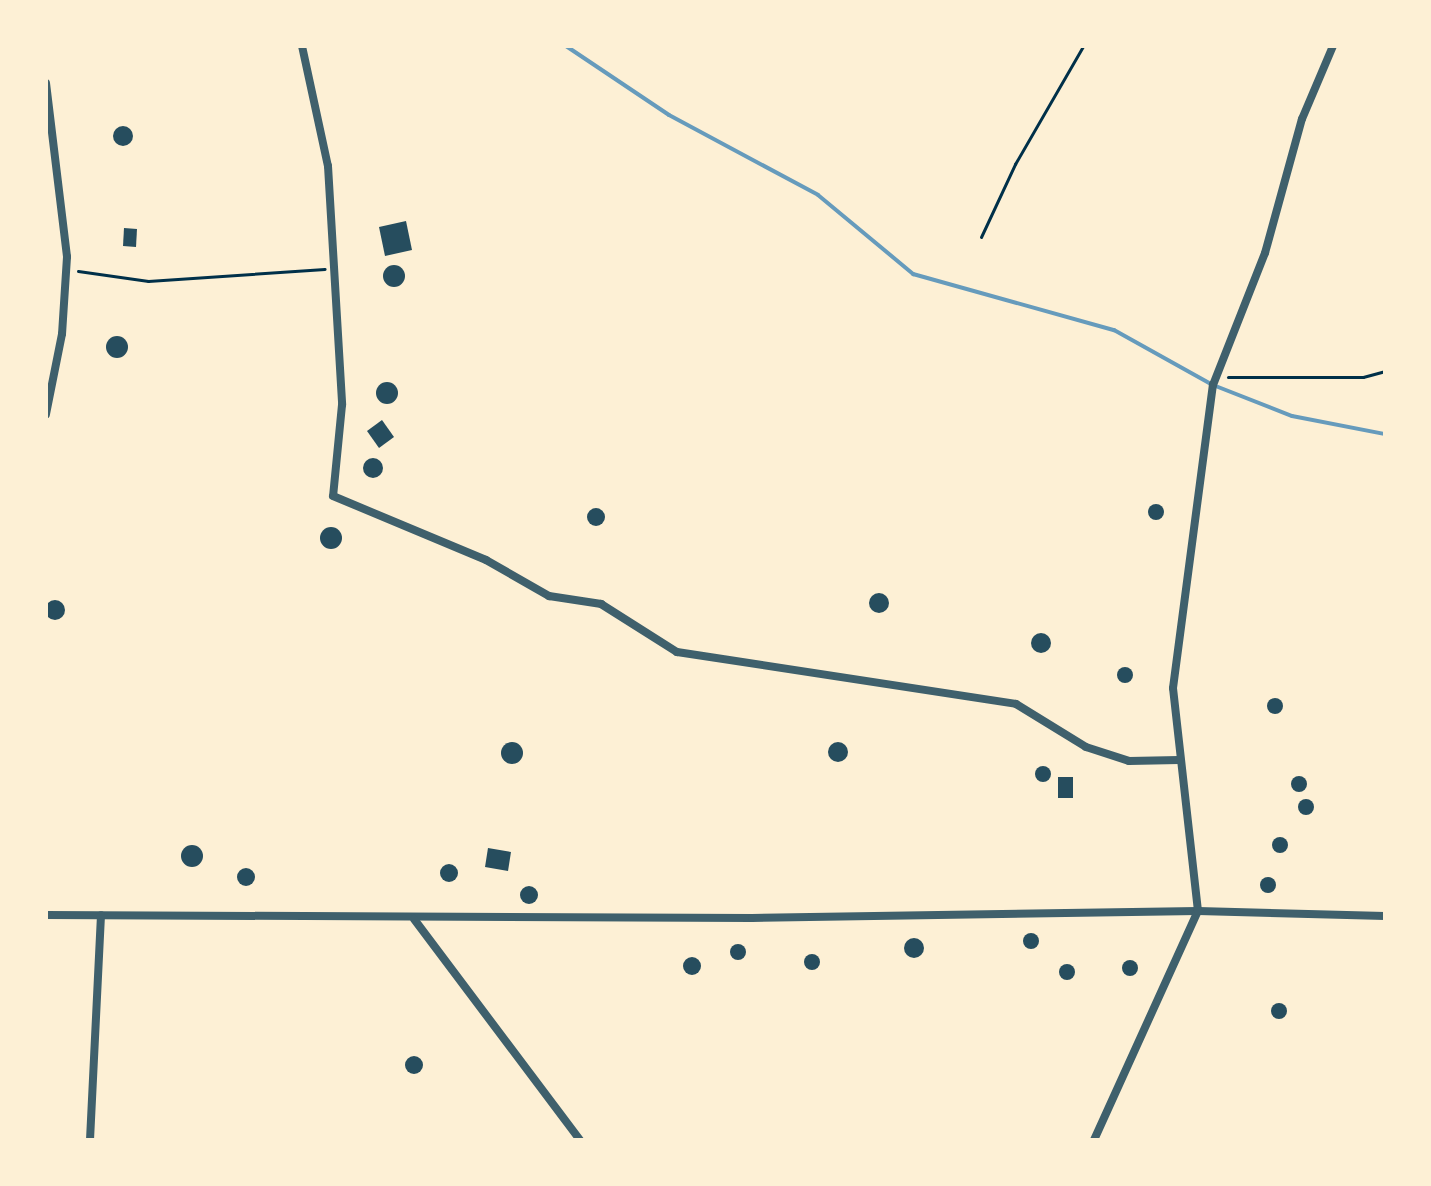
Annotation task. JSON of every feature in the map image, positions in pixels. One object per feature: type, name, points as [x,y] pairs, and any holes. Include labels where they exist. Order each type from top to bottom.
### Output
[{"type":"street","points":[[302,46],[328,166],[342,405],[333,496],[486,560],[549,596],[601,604],[677,652],[1016,704],[1086,747],[1129,761],[1179,760]]},
{"type":"street","points":[[1094,1140],[1198,911],[1173,688],[1216,377],[1265,253],[1302,119],[1333,46]]},
{"type":"street","points":[[46,83],[66,270],[62,334],[46,414]]},
{"type":"street","points":[[46,915],[414,919],[1198,911],[1385,916]]},
{"type":"street","points":[[90,1140],[101,915]]},
{"type":"street","points":[[414,919],[580,1140]]},
{"type":"path","points":[[981,237],[1015,164],[1083,46]]},
{"type":"path","points":[[66,270],[148,281],[334,269]]},
{"type":"path","points":[[1216,377],[1363,377],[1385,371]]},
{"type":"building","points":[[119,126],[127,126],[133,136],[127,146],[119,146],[113,140],[113,132]]},
{"type":"building","points":[[406,221],[412,250],[385,256],[379,227]]},
{"type":"building","points":[[124,228],[137,229],[136,247],[123,246]]},
{"type":"building","points":[[394,265],[402,268],[405,276],[402,284],[394,287],[386,284],[383,276],[386,268]]},
{"type":"building","points":[[117,336],[125,339],[128,347],[125,355],[117,358],[109,355],[106,347],[109,339]]},
{"type":"building","points":[[387,382],[395,385],[398,393],[395,401],[387,404],[379,401],[376,393],[379,385]]},
{"type":"building","points":[[382,420],[394,437],[379,448],[367,431]]},
{"type":"building","points":[[373,458],[380,461],[383,468],[380,475],[373,478],[366,475],[363,468],[366,461]]},
{"type":"building","points":[[1153,504],[1159,504],[1164,512],[1162,518],[1153,520],[1148,515],[1148,509]]},
{"type":"building","points":[[592,508],[600,508],[605,517],[603,524],[592,526],[587,521],[587,513]]},
{"type":"building","points":[[331,527],[339,530],[342,538],[339,546],[331,549],[323,546],[320,538],[323,530]]},
{"type":"building","points":[[875,593],[883,593],[889,603],[883,613],[875,613],[869,607],[869,599]]},
{"type":"building","points":[[51,600],[59,600],[65,610],[59,620],[51,620],[45,614],[45,606]]},
{"type":"building","points":[[1037,633],[1045,633],[1051,643],[1045,653],[1037,653],[1031,647],[1031,639]]},
{"type":"building","points":[[1122,667],[1128,667],[1133,675],[1131,681],[1122,683],[1117,678],[1117,672]]},
{"type":"building","points":[[1272,698],[1278,698],[1283,706],[1281,712],[1272,714],[1267,709],[1267,703]]},
{"type":"building","points":[[512,742],[520,745],[523,753],[520,761],[512,764],[504,761],[501,753],[504,745]]},
{"type":"building","points":[[834,742],[842,742],[848,752],[842,762],[834,762],[828,756],[828,748]]},
{"type":"building","points":[[1040,766],[1046,766],[1051,774],[1049,780],[1040,782],[1035,777],[1035,771]]},
{"type":"building","points":[[1296,776],[1302,776],[1307,784],[1305,790],[1296,792],[1291,787],[1291,781]]},
{"type":"building","points":[[1058,777],[1073,777],[1073,798],[1058,798]]},
{"type":"building","points":[[1303,799],[1309,799],[1314,807],[1312,813],[1303,815],[1298,810],[1298,804]]},
{"type":"building","points":[[1277,837],[1283,837],[1288,845],[1286,851],[1277,853],[1272,848],[1272,842]]},
{"type":"building","points":[[192,845],[200,848],[203,856],[200,864],[192,867],[184,864],[181,856],[184,848]]},
{"type":"building","points":[[488,848],[511,852],[508,871],[485,867]]},
{"type":"building","points":[[445,864],[453,864],[458,873],[456,880],[445,882],[440,877],[440,869]]},
{"type":"building","points":[[242,868],[250,868],[255,877],[253,884],[242,886],[237,881],[237,873]]},
{"type":"building","points":[[1265,877],[1271,877],[1276,885],[1274,891],[1265,893],[1260,888],[1260,882]]},
{"type":"building","points":[[525,886],[533,886],[538,895],[536,902],[525,904],[520,899],[520,891]]},
{"type":"building","points":[[1028,933],[1034,933],[1039,941],[1037,947],[1028,949],[1023,944],[1023,938]]},
{"type":"building","points":[[910,938],[918,938],[924,948],[918,958],[910,958],[904,952],[904,944]]},
{"type":"building","points":[[735,944],[741,944],[746,952],[744,958],[735,960],[730,955],[730,949]]},
{"type":"building","points":[[809,954],[815,954],[820,962],[818,968],[809,970],[804,965],[804,959]]},
{"type":"building","points":[[688,957],[696,957],[701,966],[699,973],[688,975],[683,970],[683,962]]},
{"type":"building","points":[[1127,960],[1133,960],[1138,968],[1136,974],[1127,976],[1122,971],[1122,965]]},
{"type":"building","points":[[1064,964],[1070,964],[1075,972],[1073,978],[1064,980],[1059,975],[1059,969]]},
{"type":"building","points":[[1276,1003],[1282,1003],[1287,1011],[1285,1017],[1276,1019],[1271,1014],[1271,1008]]},
{"type":"building","points":[[414,1056],[421,1058],[421,1072],[414,1074],[407,1072],[405,1065],[407,1058]]},
{"type":"waterway","points":[[566,46],[669,115],[818,195],[913,274],[1114,330],[1213,385],[1292,416],[1385,434]]}]
